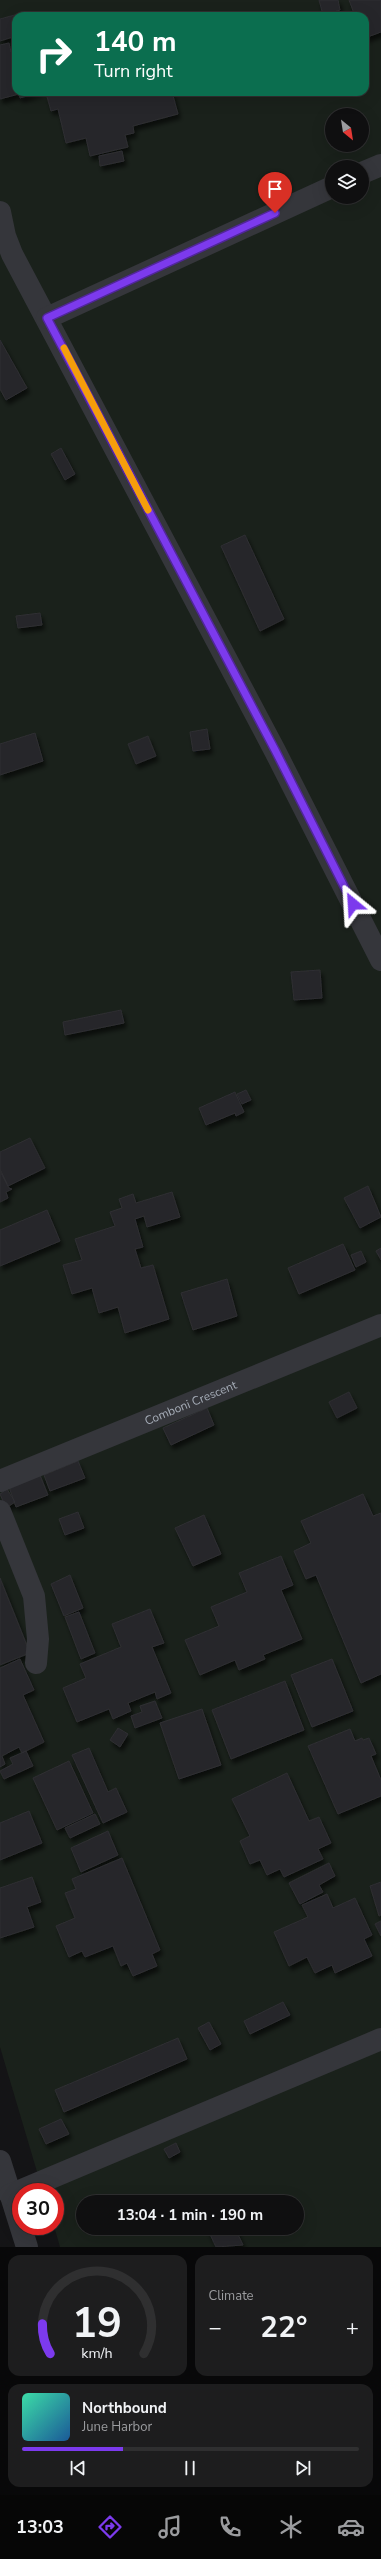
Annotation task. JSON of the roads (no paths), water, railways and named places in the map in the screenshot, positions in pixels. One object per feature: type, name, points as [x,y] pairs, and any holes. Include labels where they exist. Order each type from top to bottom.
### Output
[{"type":"street","points":[[369,171],[381,165]]},
{"type":"street","points":[[47,318],[325,190]]},
{"type":"street","points":[[0,212],[5,236],[12,254],[271,744],[381,960]]},
{"type":"street","name":"Comboni Crescent","points":[[0,1481],[381,1326]]},
{"type":"street","points":[[0,1511],[34,1596],[38,1639],[36,1663]]},
{"type":"street","points":[[10,2195],[381,2039]]},
{"type":"street","points":[[0,2161],[27,2247]]}]
